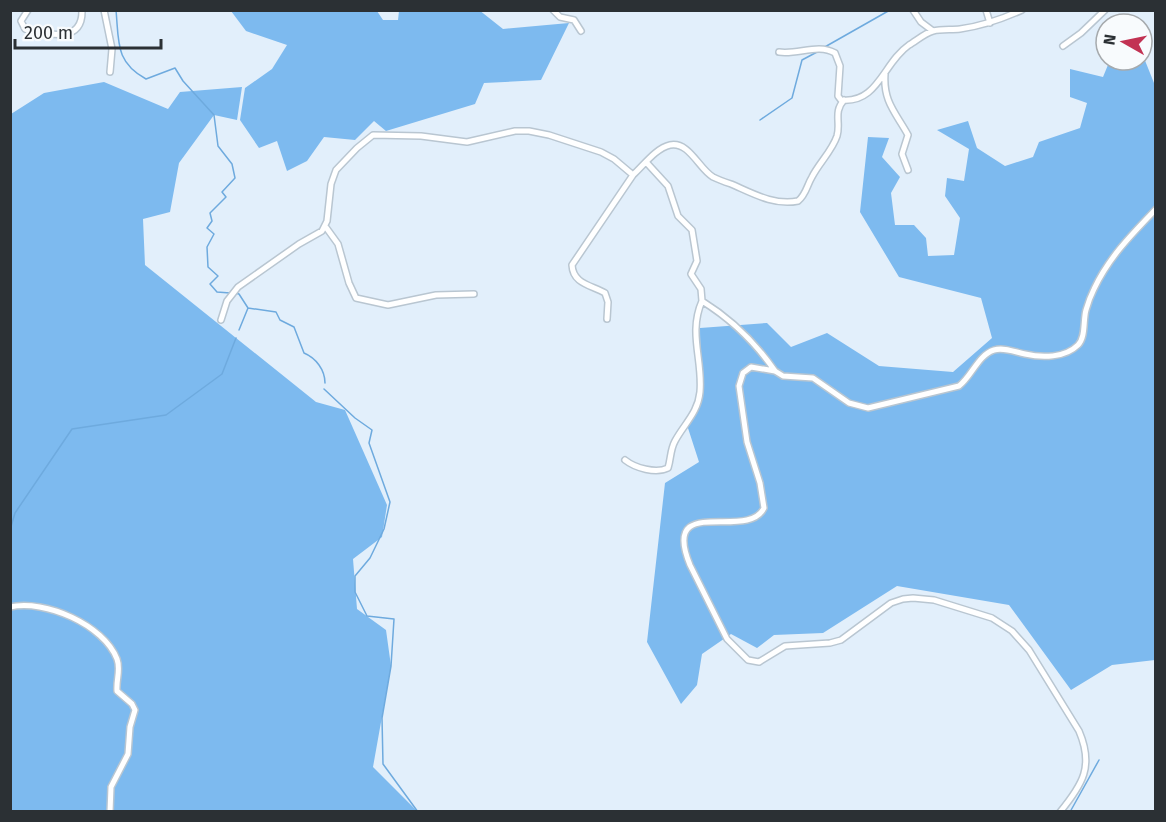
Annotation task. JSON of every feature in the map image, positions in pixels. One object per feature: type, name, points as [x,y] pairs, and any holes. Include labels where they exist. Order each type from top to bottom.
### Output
[{"type":"street","points":[[28,10],[21,21],[25,28],[55,36],[77,28],[81,24],[82,10]]},
{"type":"street","points":[[104,10],[112,49],[110,72]]},
{"type":"street","points":[[553,10],[560,17],[574,20],[581,30]]},
{"type":"street","points":[[913,10],[921,22],[933,31]]},
{"type":"street","points":[[986,10],[990,23]]},
{"type":"street","points":[[608,319],[608,302],[605,293],[578,280],[574,275],[572,265],[633,175],[665,147],[678,146],[686,149],[706,172],[716,179],[764,199],[790,203],[798,201],[804,195],[812,176],[834,142],[838,132],[838,108],[844,100],[863,96],[872,90],[900,52],[933,31],[957,30],[990,23],[1022,10]]},
{"type":"street","points":[[1063,46],[1105,10]]},
{"type":"street","points":[[779,52],[789,54],[823,48],[835,53],[840,63],[838,96],[844,100]]},
{"type":"street","points":[[885,73],[885,88],[889,104],[908,135],[902,154],[908,170]]},
{"type":"street","points":[[221,320],[227,301],[238,287],[299,244],[317,236],[325,226],[336,170],[357,148],[375,134],[421,136],[467,142],[514,131],[530,130],[601,152],[614,159],[633,175]]},
{"type":"street","points":[[625,460],[637,466],[660,471],[668,468],[674,442],[691,419],[700,391],[695,335],[698,310],[702,301],[700,290],[690,274],[697,261],[692,230],[678,216],[668,186],[646,162]]},
{"type":"street","points":[[1060,812],[1078,788],[1085,774],[1087,759],[1084,744],[1079,731],[1029,650],[1012,631],[999,621],[965,608],[934,600],[903,599],[891,603],[841,640],[830,643],[785,645],[759,662],[754,662],[748,660],[729,642],[713,614],[710,603],[687,557],[686,533],[694,524],[703,521],[748,520],[757,517],[762,512],[765,504],[747,442],[740,378],[751,367],[775,371],[783,376],[813,378],[849,404],[868,408],[959,386],[990,351],[1006,350],[1041,356],[1060,355],[1070,351],[1081,341],[1089,301],[1110,260],[1155,209]]},
{"type":"street","points":[[325,226],[338,244],[349,283],[356,298],[388,305],[436,295],[474,294]]},
{"type":"street","points":[[702,301],[743,332],[764,354],[775,371]]},
{"type":"street","points":[[10,607],[34,605],[66,614],[100,638],[115,655],[119,668],[117,691],[132,704],[135,710],[130,727],[128,754],[111,787],[110,812]]},
{"type":"shaded area","points":[[479,10],[503,29],[569,23],[541,80],[484,83],[475,104],[386,131],[374,121],[355,140],[324,137],[307,161],[287,171],[277,141],[259,148],[240,120],[245,88],[272,69],[287,45],[246,31],[231,11],[377,11],[383,20],[398,20],[399,11]]},
{"type":"shaded area","points":[[1070,69],[1103,77],[1105,72],[1150,72],[1156,88],[1155,660],[1112,665],[1071,690],[1009,605],[897,586],[823,633],[774,635],[757,648],[731,634],[702,654],[697,685],[681,704],[647,642],[665,483],[699,462],[687,425],[701,404],[700,328],[767,323],[791,347],[827,333],[879,366],[953,372],[992,338],[981,298],[899,277],[860,212],[868,137],[889,138],[882,157],[900,177],[891,193],[895,225],[914,225],[926,238],[928,256],[954,255],[960,218],[945,196],[947,178],[964,181],[969,149],[937,130],[968,121],[977,148],[1005,166],[1033,157],[1039,142],[1080,128],[1087,103],[1070,97]]},
{"type":"shaded area","points":[[104,82],[168,109],[180,92],[242,87],[237,120],[214,115],[179,163],[170,212],[143,219],[145,265],[316,402],[345,410],[387,505],[382,537],[353,559],[357,609],[386,630],[391,666],[373,767],[417,811],[11,812],[11,114],[44,93]]},
{"type":"waterway","points":[[116,10],[120,50],[129,66],[146,79],[175,68],[183,81],[214,115],[218,146],[232,164],[235,178],[222,192],[226,197],[210,213],[212,221],[207,228],[214,234],[207,247],[208,267],[218,276],[210,284],[217,292],[230,293]]},
{"type":"waterway","points":[[823,48],[890,10]]},
{"type":"waterway","points":[[760,120],[792,98],[802,60],[817,52]]},
{"type":"waterway","points":[[235,293],[239,294],[248,308],[276,312],[280,320],[294,327],[304,353],[319,365],[325,383]]},
{"type":"waterway","points":[[239,330],[248,308]]},
{"type":"waterway","points":[[10,530],[15,513],[72,429],[166,415],[222,374],[236,338]]},
{"type":"waterway","points":[[324,389],[355,418],[372,430],[369,443],[390,502],[384,529],[370,558],[355,576],[355,592],[367,616],[394,619],[391,666],[382,718],[383,764],[418,812]]},
{"type":"waterway","points":[[1070,812],[1099,760]]}]
